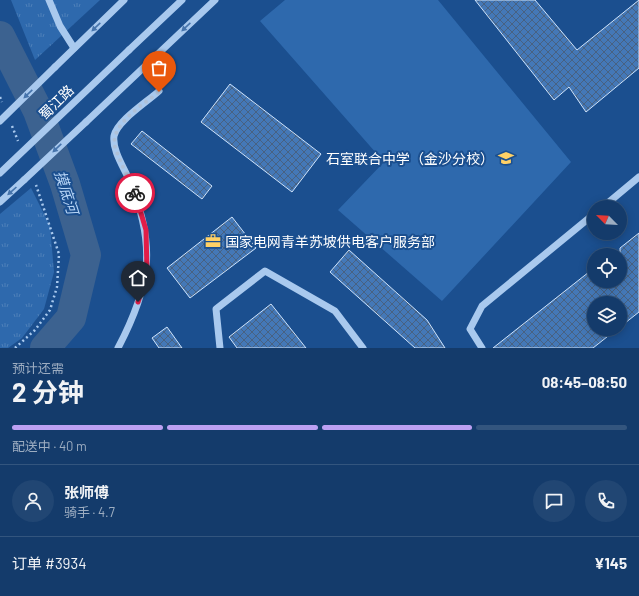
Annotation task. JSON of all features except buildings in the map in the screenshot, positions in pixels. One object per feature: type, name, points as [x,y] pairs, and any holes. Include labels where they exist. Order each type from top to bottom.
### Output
[{"type":"street","points":[[49,0],[60,26],[74,48]]},
{"type":"street","points":[[0,121],[124,0]]},
{"type":"street","name":"蜀江路","points":[[0,173],[182,0]]},
{"type":"street","points":[[0,202],[215,0]]},
{"type":"street","points":[[118,348],[134,317],[147,271],[146,230],[135,194],[115,146],[114,137],[120,124],[159,92]]},
{"type":"street","points":[[611,200],[639,177]]},
{"type":"street","points":[[482,348],[470,329],[482,306],[587,220]]},
{"type":"street","points":[[220,348],[216,309],[264,271],[335,311],[363,348]]},
{"type":"path","points":[[0,97],[3,104]]},
{"type":"path","points":[[9,119],[21,148]]},
{"type":"path","points":[[15,348],[35,330],[50,310],[57,287],[58,254],[33,178]]},
{"type":"green space","points":[[11,0],[100,0],[35,60]]},
{"type":"green space","points":[[285,0],[438,0],[571,162],[442,301],[338,210],[384,162],[260,21]]},
{"type":"green space","points":[[31,188],[50,226],[54,272],[44,309],[22,338],[8,348],[0,348],[0,214]]},
{"type":"waterway","name":"摸底河","points":[[0,36],[38,111],[65,184],[86,255],[71,318],[45,348]]},
{"type":"way so far","points":[[135,193],[115,146],[114,137],[120,124],[159,92]]},
{"type":"place","name":"石室联合中学（金沙分校）","points":[[506,158]]},
{"type":"place","name":"国家电网青羊苏坡供电客户服务部","points":[[213,241]]},
{"type":"route","points":[[135,193],[146,230],[147,271],[138,302]]}]
